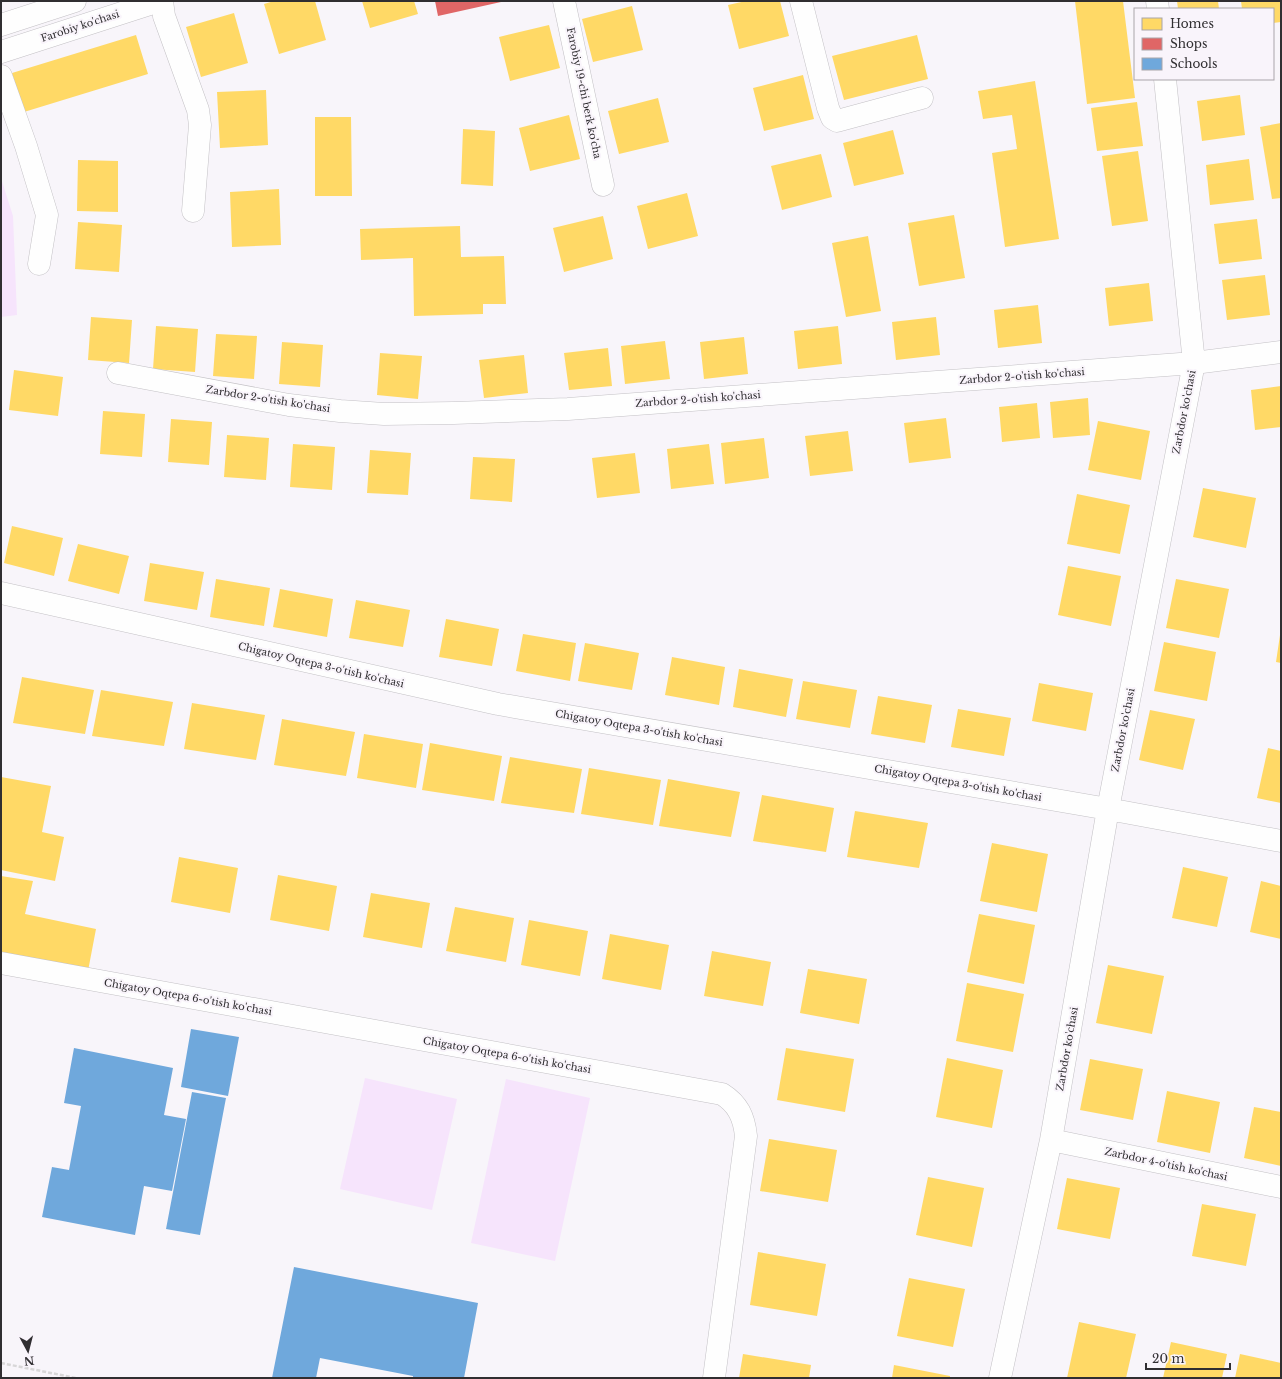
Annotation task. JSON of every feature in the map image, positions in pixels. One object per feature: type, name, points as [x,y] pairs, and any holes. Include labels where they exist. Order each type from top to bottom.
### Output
[{"type":"street","points":[[1,25],[75,1]]},
{"type":"street","name":"Farobiy ko'chasi","points":[[1,52],[159,1]]},
{"type":"street","points":[[162,1],[164,16],[198,110],[200,125],[193,211]]},
{"type":"street","name":"Farobiy 19-chi berk ko'cha","points":[[564,1],[603,185]]},
{"type":"street","points":[[801,1],[828,108],[832,118],[837,121],[922,98]]},
{"type":"street","points":[[1,76],[26,146],[47,215],[39,264]]},
{"type":"street","name":"Zarbdor ko'chasi","points":[[1000,1378],[1051,1140],[1108,809],[1194,363],[1165,80]]},
{"type":"street","name":"Zarbdor 2-o'tish ko'chasi","points":[[118,373],[289,405],[340,411],[400,414],[568,409],[1194,363],[1281,352]]},
{"type":"street","name":"Chigatoy Oqtepa 3-o'tish ko'chasi","points":[[1,594],[498,704],[1108,809],[1281,841]]},
{"type":"street","name":"Chigatoy Oqtepa 6-o'tish ko'chasi","points":[[1,964],[722,1094],[729,1098],[739,1109],[744,1122],[746,1136],[714,1378]]},
{"type":"street","name":"Zarbdor 4-o'tish ko'chasi","points":[[1051,1140],[1281,1187]]},
{"type":"path","points":[[1,1363],[76,1378]]},
{"type":"shaded area","points":[[1,178],[13,216],[17,315],[1,317]]},
{"type":"shaded area","points":[[365,1078],[457,1099],[432,1210],[340,1189]]},
{"type":"shaded area","points":[[506,1079],[590,1098],[555,1261],[471,1243]]},
{"type":"building: Homes","points":[[274,1],[315,1],[326,40],[279,54],[264,4]]},
{"type":"building: Homes","points":[[362,1],[414,1],[418,14],[370,28]]},
{"type":"building: Homes","points":[[746,1],[780,1],[789,36],[739,49],[728,5]]},
{"type":"building: Homes","points":[[1075,1],[1123,1],[1135,98],[1087,104]]},
{"type":"building: Homes","points":[[1177,1],[1218,1],[1219,8],[1178,8]]},
{"type":"building: Homes","points":[[1241,1],[1281,1],[1281,22],[1274,23],[1274,8],[1242,8]]},
{"type":"building: Homes","points":[[632,6],[643,50],[593,62],[582,19]]},
{"type":"building: Homes","points":[[234,13],[248,63],[201,77],[186,27]]},
{"type":"building: Homes","points":[[549,25],[560,68],[510,81],[499,37]]},
{"type":"building: Homes","points":[[136,35],[148,74],[24,112],[12,73]]},
{"type":"building: Homes","points":[[917,35],[928,79],[844,100],[832,56]]},
{"type":"building: Homes","points":[[803,75],[814,119],[764,131],[753,88]]},
{"type":"building: Homes","points":[[1035,81],[1059,239],[1005,247],[992,153],[1017,149],[1012,115],[983,119],[978,91]]},
{"type":"building: Homes","points":[[266,90],[268,145],[220,148],[217,92]]},
{"type":"building: Homes","points":[[1240,95],[1245,135],[1202,141],[1197,101]]},
{"type":"building: Homes","points":[[658,98],[669,142],[619,154],[608,111]]},
{"type":"building: Homes","points":[[1137,102],[1143,146],[1097,151],[1091,108]]},
{"type":"building: Homes","points":[[569,115],[580,159],[530,171],[519,128]]},
{"type":"building: Homes","points":[[315,117],[351,117],[352,196],[315,196]]},
{"type":"building: Homes","points":[[1281,123],[1281,198],[1272,199],[1260,127]]},
{"type":"building: Homes","points":[[463,129],[495,131],[493,186],[461,184]]},
{"type":"building: Homes","points":[[893,130],[904,174],[854,186],[843,143]]},
{"type":"building: Homes","points":[[1138,151],[1148,221],[1112,226],[1102,156]]},
{"type":"building: Homes","points":[[821,154],[832,197],[782,210],[771,166]]},
{"type":"building: Homes","points":[[1249,159],[1254,200],[1210,205],[1206,165]]},
{"type":"building: Homes","points":[[78,160],[118,161],[118,212],[77,211]]},
{"type":"building: Homes","points":[[279,189],[281,245],[232,247],[230,192]]},
{"type":"building: Homes","points":[[687,193],[698,236],[648,249],[637,206]]},
{"type":"building: Homes","points":[[954,215],[965,278],[919,286],[908,223]]},
{"type":"building: Homes","points":[[603,216],[613,259],[564,272],[553,228]]},
{"type":"building: Homes","points":[[1257,219],[1262,259],[1219,264],[1214,224]]},
{"type":"building: Homes","points":[[78,222],[122,225],[119,272],[75,269]]},
{"type":"building: Homes","points":[[460,226],[461,257],[504,256],[506,304],[483,304],[483,314],[414,316],[413,258],[361,260],[360,229]]},
{"type":"building: Homes","points":[[868,236],[881,311],[846,317],[832,243]]},
{"type":"building: Homes","points":[[1265,275],[1270,315],[1227,320],[1222,280]]},
{"type":"building: Homes","points":[[1149,283],[1153,321],[1109,326],[1105,288]]},
{"type":"building: Homes","points":[[1038,305],[1042,343],[998,348],[994,310]]},
{"type":"building: Homes","points":[[91,317],[132,320],[129,363],[88,360]]},
{"type":"building: Homes","points":[[936,317],[940,355],[896,360],[892,322]]},
{"type":"building: Homes","points":[[156,326],[198,329],[195,372],[153,369]]},
{"type":"building: Homes","points":[[838,326],[842,364],[798,369],[794,331]]},
{"type":"building: Homes","points":[[216,334],[257,336],[254,379],[213,376]]},
{"type":"building: Homes","points":[[744,337],[748,374],[704,379],[700,342]]},
{"type":"building: Homes","points":[[665,341],[670,379],[625,384],[621,346]]},
{"type":"building: Homes","points":[[282,342],[323,345],[320,387],[279,384]]},
{"type":"building: Homes","points":[[608,348],[612,386],[569,390],[564,353]]},
{"type":"building: Homes","points":[[380,353],[422,356],[418,399],[377,395]]},
{"type":"building: Homes","points":[[524,355],[528,393],[484,398],[479,360]]},
{"type":"building: Homes","points":[[14,370],[63,377],[58,416],[9,410]]},
{"type":"building: Homes","points":[[1281,386],[1281,427],[1255,430],[1251,390]]},
{"type":"building: Homes","points":[[1088,398],[1090,435],[1053,438],[1050,402]]},
{"type":"building: Homes","points":[[1037,403],[1040,438],[1002,442],[999,407]]},
{"type":"building: Homes","points":[[103,411],[145,414],[142,457],[100,454]]},
{"type":"building: Homes","points":[[946,418],[951,458],[909,463],[904,423]]},
{"type":"building: Homes","points":[[171,419],[212,422],[209,465],[168,462]]},
{"type":"building: Homes","points":[[1098,421],[1150,431],[1141,480],[1088,470]]},
{"type":"building: Homes","points":[[848,431],[853,471],[810,476],[805,436]]},
{"type":"building: Homes","points":[[227,435],[269,438],[266,480],[224,477]]},
{"type":"building: Homes","points":[[764,438],[769,478],[725,484],[721,443]]},
{"type":"building: Homes","points":[[293,444],[335,447],[332,490],[290,487]]},
{"type":"building: Homes","points":[[709,444],[714,484],[671,489],[667,449]]},
{"type":"building: Homes","points":[[370,450],[411,453],[408,495],[367,493]]},
{"type":"building: Homes","points":[[635,453],[640,493],[597,498],[592,458]]},
{"type":"building: Homes","points":[[473,457],[515,459],[512,502],[470,499]]},
{"type":"building: Homes","points":[[1203,488],[1256,498],[1246,548],[1193,537]]},
{"type":"building: Homes","points":[[1077,494],[1130,505],[1120,554],[1067,544]]},
{"type":"building: Homes","points":[[12,526],[63,538],[54,576],[4,563]]},
{"type":"building: Homes","points":[[78,544],[129,556],[119,594],[68,581]]},
{"type":"building: Homes","points":[[150,563],[204,572],[197,610],[144,601]]},
{"type":"building: Homes","points":[[1068,566],[1121,576],[1111,626],[1058,615]]},
{"type":"building: Homes","points":[[216,579],[270,588],[264,626],[210,617]]},
{"type":"building: Homes","points":[[1176,579],[1229,589],[1219,638],[1166,628]]},
{"type":"building: Homes","points":[[280,589],[333,599],[327,637],[273,627]]},
{"type":"building: Homes","points":[[356,600],[410,610],[403,647],[349,638]]},
{"type":"building: Homes","points":[[446,619],[499,629],[492,666],[439,657]]},
{"type":"building: Homes","points":[[523,634],[576,643],[570,681],[516,671]]},
{"type":"building: Homes","points":[[1281,635],[1281,663],[1276,662]]},
{"type":"building: Homes","points":[[1164,642],[1216,652],[1207,701],[1154,691]]},
{"type":"building: Homes","points":[[585,643],[639,653],[632,690],[578,681]]},
{"type":"building: Homes","points":[[672,657],[725,667],[719,705],[665,695]]},
{"type":"building: Homes","points":[[739,669],[793,679],[786,717],[733,707]]},
{"type":"building: Homes","points":[[22,677],[94,690],[85,734],[13,723]]},
{"type":"building: Homes","points":[[803,681],[857,690],[850,728],[796,719]]},
{"type":"building: Homes","points":[[1039,683],[1093,693],[1086,731],[1032,721]]},
{"type":"building: Homes","points":[[101,690],[173,702],[164,746],[92,736]]},
{"type":"building: Homes","points":[[878,696],[932,705],[925,743],[871,734]]},
{"type":"building: Homes","points":[[192,703],[265,715],[256,760],[184,749]]},
{"type":"building: Homes","points":[[958,709],[1011,718],[1004,756],[951,747]]},
{"type":"building: Homes","points":[[1150,710],[1195,719],[1183,770],[1139,760]]},
{"type":"building: Homes","points":[[282,719],[355,732],[346,776],[274,765]]},
{"type":"building: Homes","points":[[364,734],[423,744],[416,788],[357,778]]},
{"type":"building: Homes","points":[[430,743],[502,756],[494,801],[422,790]]},
{"type":"building: Homes","points":[[1268,748],[1281,751],[1281,803],[1257,798]]},
{"type":"building: Homes","points":[[510,757],[582,769],[574,813],[501,803]]},
{"type":"building: Homes","points":[[589,768],[661,780],[653,825],[581,814]]},
{"type":"building: Homes","points":[[1,777],[51,786],[42,832],[64,837],[55,881],[1,870]]},
{"type":"building: Homes","points":[[668,779],[740,792],[731,837],[659,826]]},
{"type":"building: Homes","points":[[762,795],[834,808],[826,852],[753,841]]},
{"type":"building: Homes","points":[[855,811],[928,823],[919,868],[847,857]]},
{"type":"building: Homes","points":[[992,843],[1048,854],[1037,912],[980,901]]},
{"type":"building: Homes","points":[[179,857],[238,868],[230,913],[171,902]]},
{"type":"building: Homes","points":[[1183,867],[1228,877],[1217,927],[1172,918]]},
{"type":"building: Homes","points":[[278,875],[337,886],[329,931],[270,920]]},
{"type":"building: Homes","points":[[1,876],[33,881],[25,914],[96,929],[88,971],[1,954]]},
{"type":"building: Homes","points":[[1261,881],[1281,886],[1281,939],[1250,932]]},
{"type":"building: Homes","points":[[371,893],[430,903],[422,948],[363,937]]},
{"type":"building: Homes","points":[[455,907],[514,918],[506,962],[446,951]]},
{"type":"building: Homes","points":[[979,914],[1035,925],[1024,984],[967,972]]},
{"type":"building: Homes","points":[[529,920],[588,931],[580,976],[521,965]]},
{"type":"building: Homes","points":[[610,934],[669,945],[661,990],[602,979]]},
{"type":"building: Homes","points":[[712,951],[771,962],[763,1006],[704,996]]},
{"type":"building: Homes","points":[[1108,965],[1164,976],[1152,1034],[1096,1023]]},
{"type":"building: Homes","points":[[808,969],[867,979],[859,1024],[800,1013]]},
{"type":"building: Homes","points":[[967,983],[1024,994],[1013,1052],[956,1041]]},
{"type":"building: Homes","points":[[786,1048],[854,1059],[845,1112],[777,1100]]},
{"type":"building: Homes","points":[[947,1058],[1003,1070],[992,1128],[936,1117]]},
{"type":"building: Homes","points":[[1090,1059],[1143,1069],[1133,1120],[1080,1110]]},
{"type":"building: Homes","points":[[1167,1091],[1220,1102],[1210,1153],[1157,1142]]},
{"type":"building: Homes","points":[[1254,1107],[1281,1112],[1281,1166],[1244,1158]]},
{"type":"building: Homes","points":[[769,1139],[837,1150],[828,1202],[760,1191]]},
{"type":"building: Homes","points":[[928,1177],[984,1188],[972,1247],[916,1235]]},
{"type":"building: Homes","points":[[1067,1178],[1120,1188],[1110,1239],[1057,1229]]},
{"type":"building: Homes","points":[[1202,1204],[1256,1214],[1246,1266],[1192,1256]]},
{"type":"building: Homes","points":[[758,1252],[826,1264],[817,1316],[750,1305]]},
{"type":"building: Homes","points":[[909,1278],[965,1289],[953,1347],[897,1336]]},
{"type":"building: Homes","points":[[1079,1322],[1136,1334],[1126,1378],[1067,1378]]},
{"type":"building: Homes","points":[[1171,1342],[1227,1354],[1222,1378],[1163,1378]]},
{"type":"building: Homes","points":[[743,1354],[811,1365],[809,1378],[739,1378]]},
{"type":"building: Homes","points":[[1240,1354],[1281,1363],[1281,1378],[1235,1378]]},
{"type":"building: Homes","points":[[894,1365],[950,1376],[950,1378],[892,1378]]},
{"type":"building: Shops","points":[[435,1],[501,1],[501,2],[438,16]]},
{"type":"building: Schools","points":[[191,1029],[239,1037],[228,1096],[181,1087]]},
{"type":"building: Schools","points":[[74,1048],[173,1068],[164,1115],[186,1119],[172,1191],[144,1186],[135,1235],[42,1217],[52,1167],[69,1170],[81,1106],[64,1103]]},
{"type":"building: Schools","points":[[192,1092],[226,1098],[200,1235],[166,1229]]},
{"type":"building: Schools","points":[[294,1267],[478,1303],[464,1378],[413,1378],[413,1376],[320,1358],[316,1378],[272,1378]]}]
